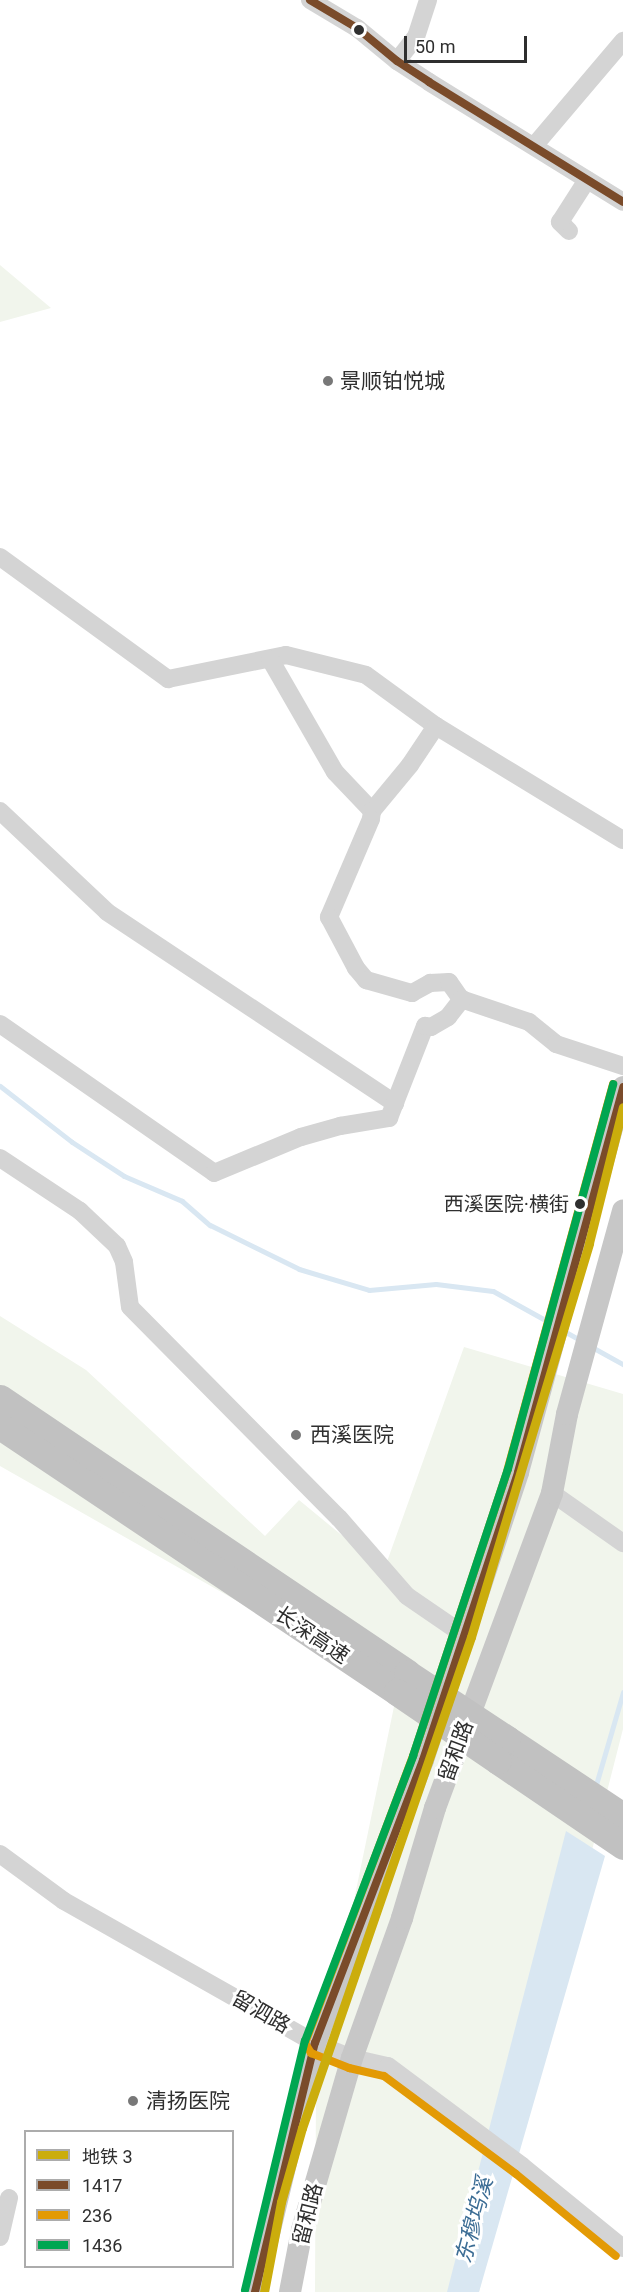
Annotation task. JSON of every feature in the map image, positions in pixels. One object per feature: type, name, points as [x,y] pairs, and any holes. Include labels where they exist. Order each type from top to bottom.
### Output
[{"type":"highway","name":"长深高速","points":[[0,1398],[402,1682],[596,1810],[623,1846]]},
{"type":"highway","name":"长深高速","points":[[0,1426],[402,1682]]},
{"type":"main road","name":"留和路","points":[[255,2292],[315,2043],[423,1760],[518,1472],[623,1087]]},
{"type":"main road","name":"留和路","points":[[290,2292],[302,2230],[352,2058],[402,1918],[435,1808],[552,1493],[567,1414],[623,1211]]},
{"type":"street","points":[[310,0],[357,28],[397,61],[623,202]]},
{"type":"street","points":[[397,61],[416,37],[428,0]]},
{"type":"street","points":[[534,146],[623,41]]},
{"type":"street","points":[[569,231],[560,222],[587,180]]},
{"type":"street","points":[[0,557],[168,680],[286,656],[366,675],[436,726],[623,840]]},
{"type":"street","points":[[270,659],[334,772],[372,811]]},
{"type":"street","points":[[436,726],[410,765],[372,811],[371,819],[329,917],[366,980],[412,993],[430,983],[449,982],[462,999],[529,1022],[556,1044],[623,1066]]},
{"type":"street","points":[[0,810],[107,912],[395,1103]]},
{"type":"street","points":[[0,1024],[214,1173],[301,1137],[340,1126],[389,1118],[425,1026],[431,1028],[448,1017],[462,999]]},
{"type":"street","points":[[0,1158],[80,1210],[117,1246],[124,1262],[130,1307],[339,1518],[406,1596],[464,1635]]},
{"type":"street","points":[[552,1493],[623,1543]]},
{"type":"street","name":"留泗路","points":[[0,1854],[64,1901],[315,2043],[352,2058],[388,2066],[477,2131],[623,2248]]},
{"type":"street","points":[[0,2236],[9,2198]]},
{"type":"shaded area","points":[[0,265],[51,308],[0,322]]},
{"type":"shaded area","points":[[0,1316],[86,1370],[265,1536],[299,1500],[384,1570],[464,1347],[623,1394],[623,1729],[479,2292],[315,2292],[316,2084],[397,1692],[0,1466]]},
{"type":"water","name":"东穆坞溪","points":[[566,1831],[605,1856],[479,2292],[447,2292]]},
{"type":"waterway","points":[[0,1086],[72,1142],[124,1176],[182,1201],[210,1225],[299,1269],[369,1290],[436,1284],[493,1291],[554,1325]]},
{"type":"waterway","points":[[562,1330],[582,1341]]},
{"type":"waterway","points":[[590,1346],[623,1364]]},
{"type":"waterway","points":[[595,1788],[623,1692]]},
{"type":"metro line","name":"3","points":[[264,2292],[281,2202],[302,2128],[471,1637],[589,1243],[623,1107]]},
{"type":"transit line","name":"1417","points":[[310,0],[357,28],[397,61],[429,82],[623,202]]},
{"type":"transit line","name":"236","points":[[613,1084],[508,1469],[413,1756],[305,2043],[311,2053],[349,2068],[384,2076],[516,2174],[616,2256]]},
{"type":"transit line","name":"1436","points":[[245,2290],[305,2041],[413,1756],[508,1469],[613,1084]]},
{"type":"transit line","name":"1417","points":[[255,2292],[315,2043],[423,1760],[518,1472],[623,1087]]},
{"type":"place","name":"景顺铂悦城","points":[[328,381]]},
{"type":"place","name":"西溪医院·横街","points":[[580,1204]]},
{"type":"place","name":"西溪医院","points":[[296,1435]]},
{"type":"place","name":"清扬医院","points":[[133,2101]]}]
